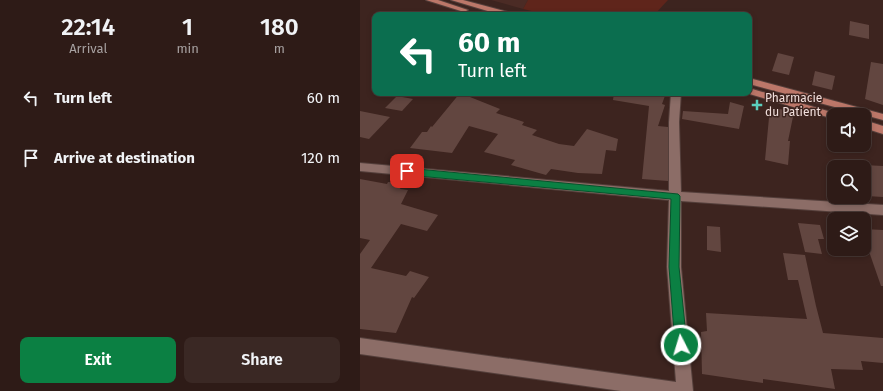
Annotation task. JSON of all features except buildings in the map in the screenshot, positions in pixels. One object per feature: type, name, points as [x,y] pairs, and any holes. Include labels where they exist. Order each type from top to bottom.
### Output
[{"type":"main road","points":[[430,0],[472,12]]},
{"type":"main road","points":[[455,0],[498,12]]},
{"type":"main road","points":[[752,82],[883,117]]},
{"type":"main road","points":[[752,93],[827,114]]},
{"type":"main road","points":[[871,126],[883,130]]},
{"type":"street","points":[[676,96],[674,122],[674,267],[685,391]]},
{"type":"street","points":[[360,167],[675,196],[883,210]]},
{"type":"street","points":[[360,346],[680,391]]},
{"type":"shaded area","points":[[491,0],[528,0],[523,9]]},
{"type":"shaded area","points":[[528,0],[668,0],[657,12],[536,12],[523,9]]},
{"type":"place","name":"Pharmacie du Patient","points":[[757,105]]},
{"type":"route","points":[[407,171],[675,196],[674,267],[681,345]]}]
